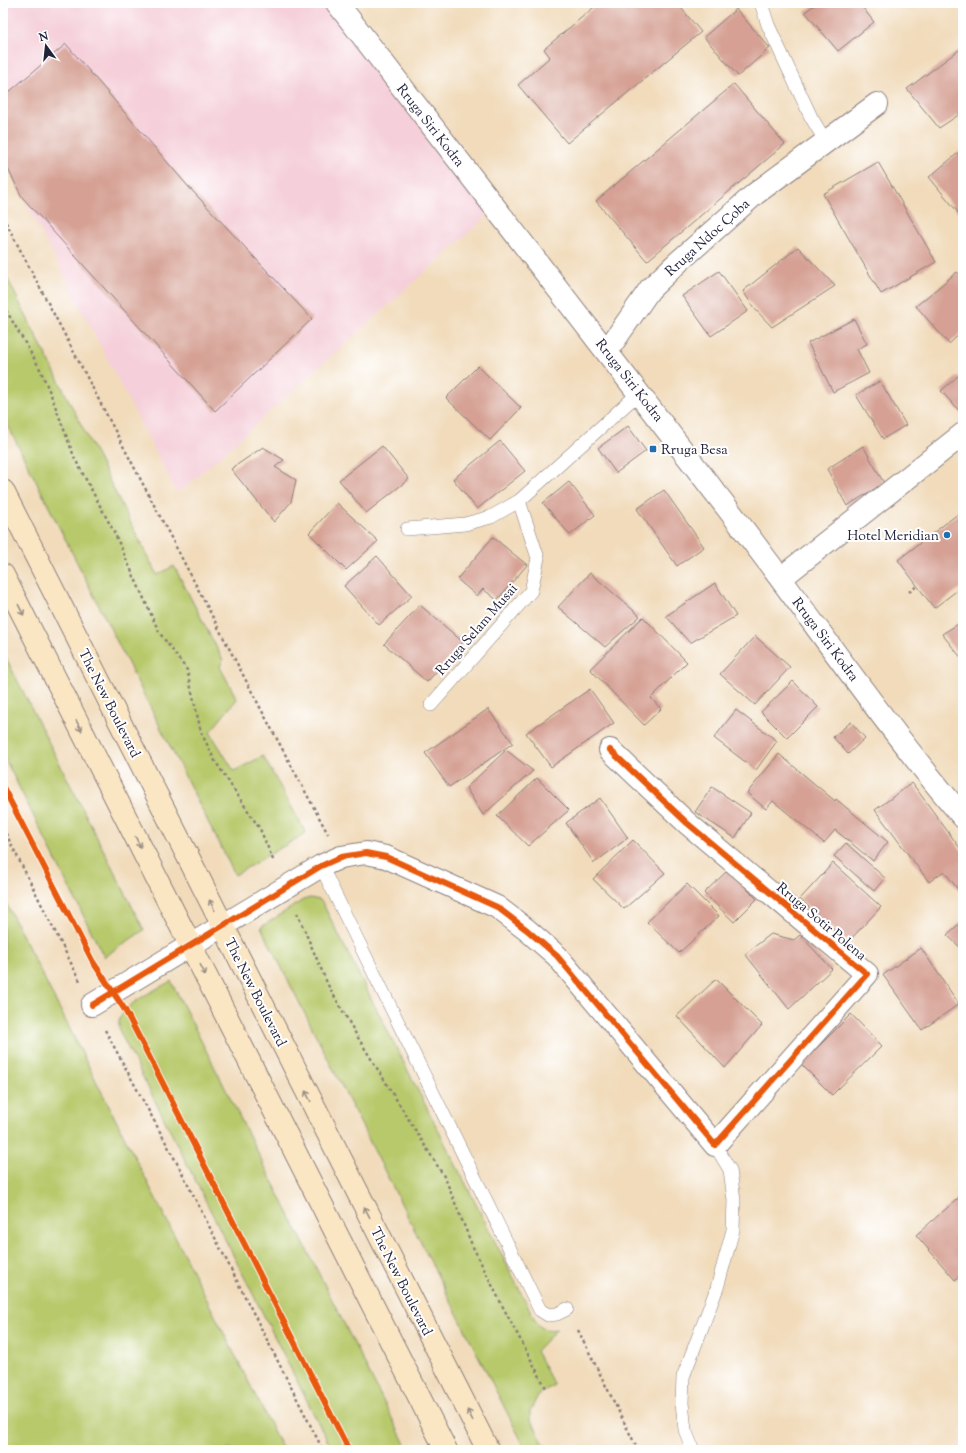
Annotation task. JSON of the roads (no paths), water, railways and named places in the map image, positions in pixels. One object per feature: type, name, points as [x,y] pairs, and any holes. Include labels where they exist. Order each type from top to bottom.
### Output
[{"type":"main road","name":"The New Boulevard","points":[[3,491],[488,1450]]},
{"type":"main road","points":[[3,575],[446,1450]]},
{"type":"street","name":"Rruga Siri Kodra","points":[[337,3],[481,191],[640,392],[781,578],[927,775],[963,817]]},
{"type":"street","name":"Rruga Ndoc Çoba","points":[[607,351],[650,289],[676,264],[755,194],[877,104]]},
{"type":"street","points":[[781,578],[963,434]]},
{"type":"street","name":"Rruga Sotir Polena","points":[[610,750],[687,823],[867,974],[715,1145]]},
{"type":"street","points":[[92,1004],[321,866],[341,857],[366,853],[386,857],[497,907],[557,956],[715,1145]]},
{"type":"lane","points":[[761,3],[771,32],[811,117],[826,142]]},
{"type":"lane","points":[[407,529],[465,524],[491,517],[519,501],[640,392]]},
{"type":"lane","name":"Rruga Selam Musai","points":[[431,705],[530,590],[538,558],[519,501]]},
{"type":"lane","points":[[321,866],[540,1310],[548,1315],[557,1314],[567,1309]]},
{"type":"lane","points":[[693,1450],[685,1430],[682,1402],[683,1377],[717,1288],[733,1230],[734,1200],[730,1170],[715,1145]]},
{"type":"place","name":"Rruga Besa","points":[[653,449]]},
{"type":"place","name":"Hotel Meridian","points":[[947,535]]}]
